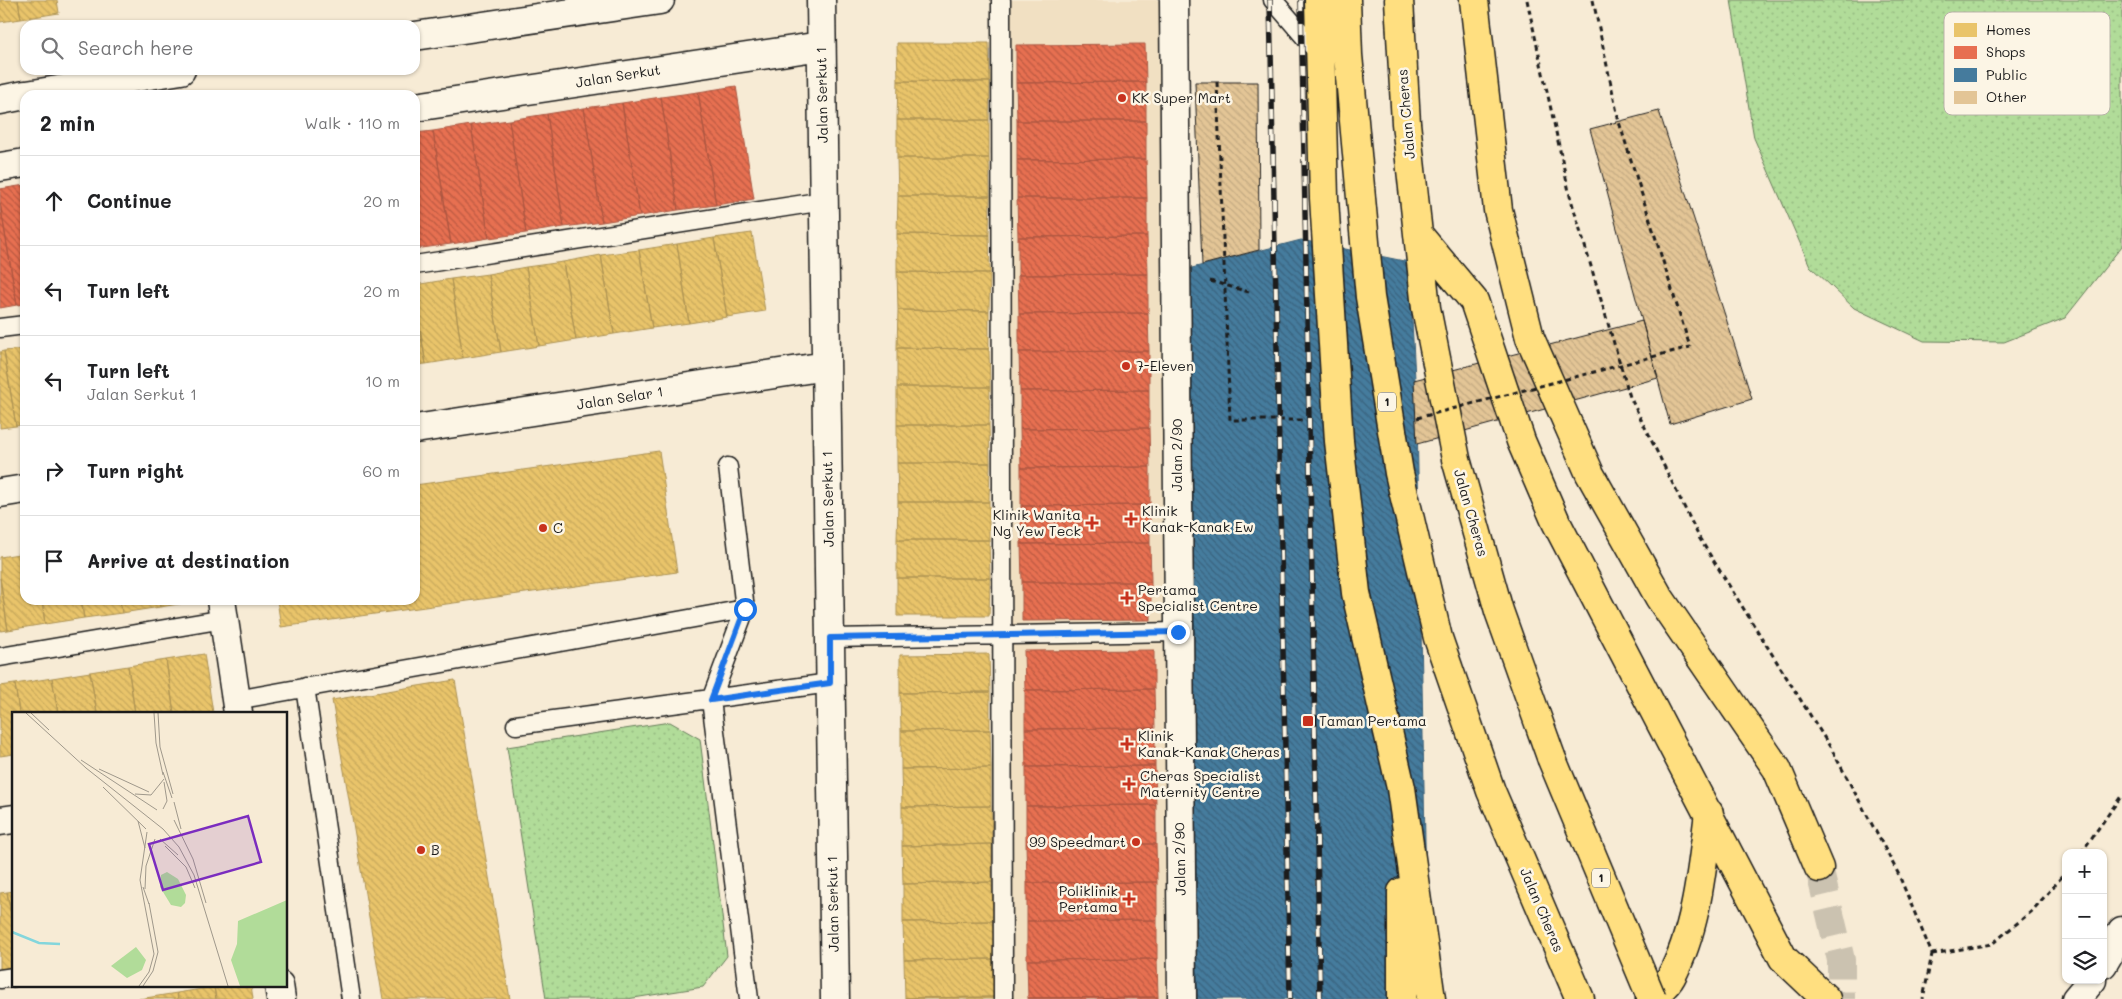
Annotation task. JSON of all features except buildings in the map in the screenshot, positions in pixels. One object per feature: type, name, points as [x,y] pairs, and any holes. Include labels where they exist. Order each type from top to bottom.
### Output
[{"type":"highway","points":[[1319,0],[1324,198],[1339,441],[1356,593],[1401,788],[1433,997]]},
{"type":"highway","name":"Jalan Cheras","points":[[1346,0],[1348,55],[1370,297],[1399,473],[1438,638],[1491,791],[1580,999]]},
{"type":"highway","name":"Jalan Cheras","points":[[1399,0],[1406,124],[1426,308],[1456,459],[1499,611],[1551,757],[1651,999]]},
{"type":"highway","points":[[1474,0],[1498,210],[1530,338],[1590,474],[1659,598],[1777,769],[1819,868]]},
{"type":"highway","points":[[1418,234],[1474,301],[1521,441],[1556,522],[1783,958],[1826,999]]},
{"type":"highway","points":[[1401,788],[1402,999]]},
{"type":"highway","points":[[1651,999],[1671,978],[1688,935],[1699,894],[1709,814]]},
{"type":"street","points":[[420,35],[660,0]]},
{"type":"street","name":"Jalan Serkut 1","points":[[820,0],[835,999]]},
{"type":"street","name":"Jalan 2/90","points":[[1174,0],[1182,999]]},
{"type":"street","name":"Jalan Serkut","points":[[420,106],[821,46]]},
{"type":"street","points":[[57,90],[150,75]]},
{"type":"street","points":[[0,100],[20,96]]},
{"type":"street","points":[[0,166],[20,164]]},
{"type":"street","name":"Jalan Selar 1","points":[[420,428],[826,366]]},
{"type":"street","points":[[0,493],[20,490]]},
{"type":"street","points":[[223,610],[237,706]]},
{"type":"street","points":[[2107,957],[2122,931]]},
{"type":"street","points":[[2076,999],[2089,984]]},
{"type":"street","points":[[279,986],[281,999]]},
{"type":"lane","points":[[1001,0],[1003,999]]},
{"type":"lane","points":[[1273,0],[1321,56]]},
{"type":"lane","points":[[420,264],[824,202]]},
{"type":"lane","points":[[0,328],[20,325]]},
{"type":"lane","points":[[728,467],[745,609],[711,700],[749,999]]},
{"type":"lane","points":[[237,706],[305,687],[745,609]]},
{"type":"lane","points":[[0,657],[223,610]]},
{"type":"lane","points":[[830,638],[1178,632]]},
{"type":"lane","points":[[516,725],[830,683]]},
{"type":"lane","points":[[305,687],[351,999]]},
{"type":"path","points":[[1527,0],[1570,196],[1630,398],[1700,539],[1832,750],[1898,873],[1932,954],[1923,999]]},
{"type":"path","points":[[1416,418],[1690,347],[1619,122],[1593,0]]},
{"type":"path","points":[[1217,82],[1230,420],[1307,420]]},
{"type":"path","points":[[2084,849],[2122,795]]},
{"type":"path","points":[[1932,954],[1992,944],[2032,911],[2062,877]]},
{"type":"shaded area","points":[[1009,0],[1159,0],[1168,999],[1013,999]]},
{"type":"green space","points":[[1731,0],[2122,0],[2122,246],[2065,318],[2004,342],[1924,341],[1854,308],[1810,266],[1754,138]]},
{"type":"green space","points":[[670,722],[700,739],[727,956],[703,987],[627,999],[546,999],[507,747]]},
{"type":"tunnel","points":[[1819,868],[1841,960],[1841,999]]},
{"type":"railway","points":[[1270,0],[1290,999]]},
{"type":"railway","points":[[1301,0],[1320,999]]},
{"type":"place","name":"KK Super Mart","points":[[1122,98]]},
{"type":"place","name":"7-Eleven","points":[[1126,366]]},
{"type":"place","name":"Klinik Kanak-Kanak Ew","points":[[1131,519]]},
{"type":"place","name":"Klinik Wanita Ng Yew Teck","points":[[1092,523]]},
{"type":"place","name":"C","points":[[543,528]]},
{"type":"place","name":"Pertama Specialist Centre","points":[[1127,598]]},
{"type":"place","name":"Taman Pertama","points":[[1308,721]]},
{"type":"place","name":"Klinik Kanak-Kanak Cheras","points":[[1127,744]]},
{"type":"place","name":"Cheras Specialist Maternity Centre","points":[[1129,784]]},
{"type":"place","name":"99 Speedmart","points":[[1136,842]]},
{"type":"place","name":"B","points":[[421,850]]},
{"type":"place","name":"Poliklinik Pertama","points":[[1129,899]]},
{"type":"route","points":[[745,609],[711,700],[830,683],[830,638],[1178,632]]}]
